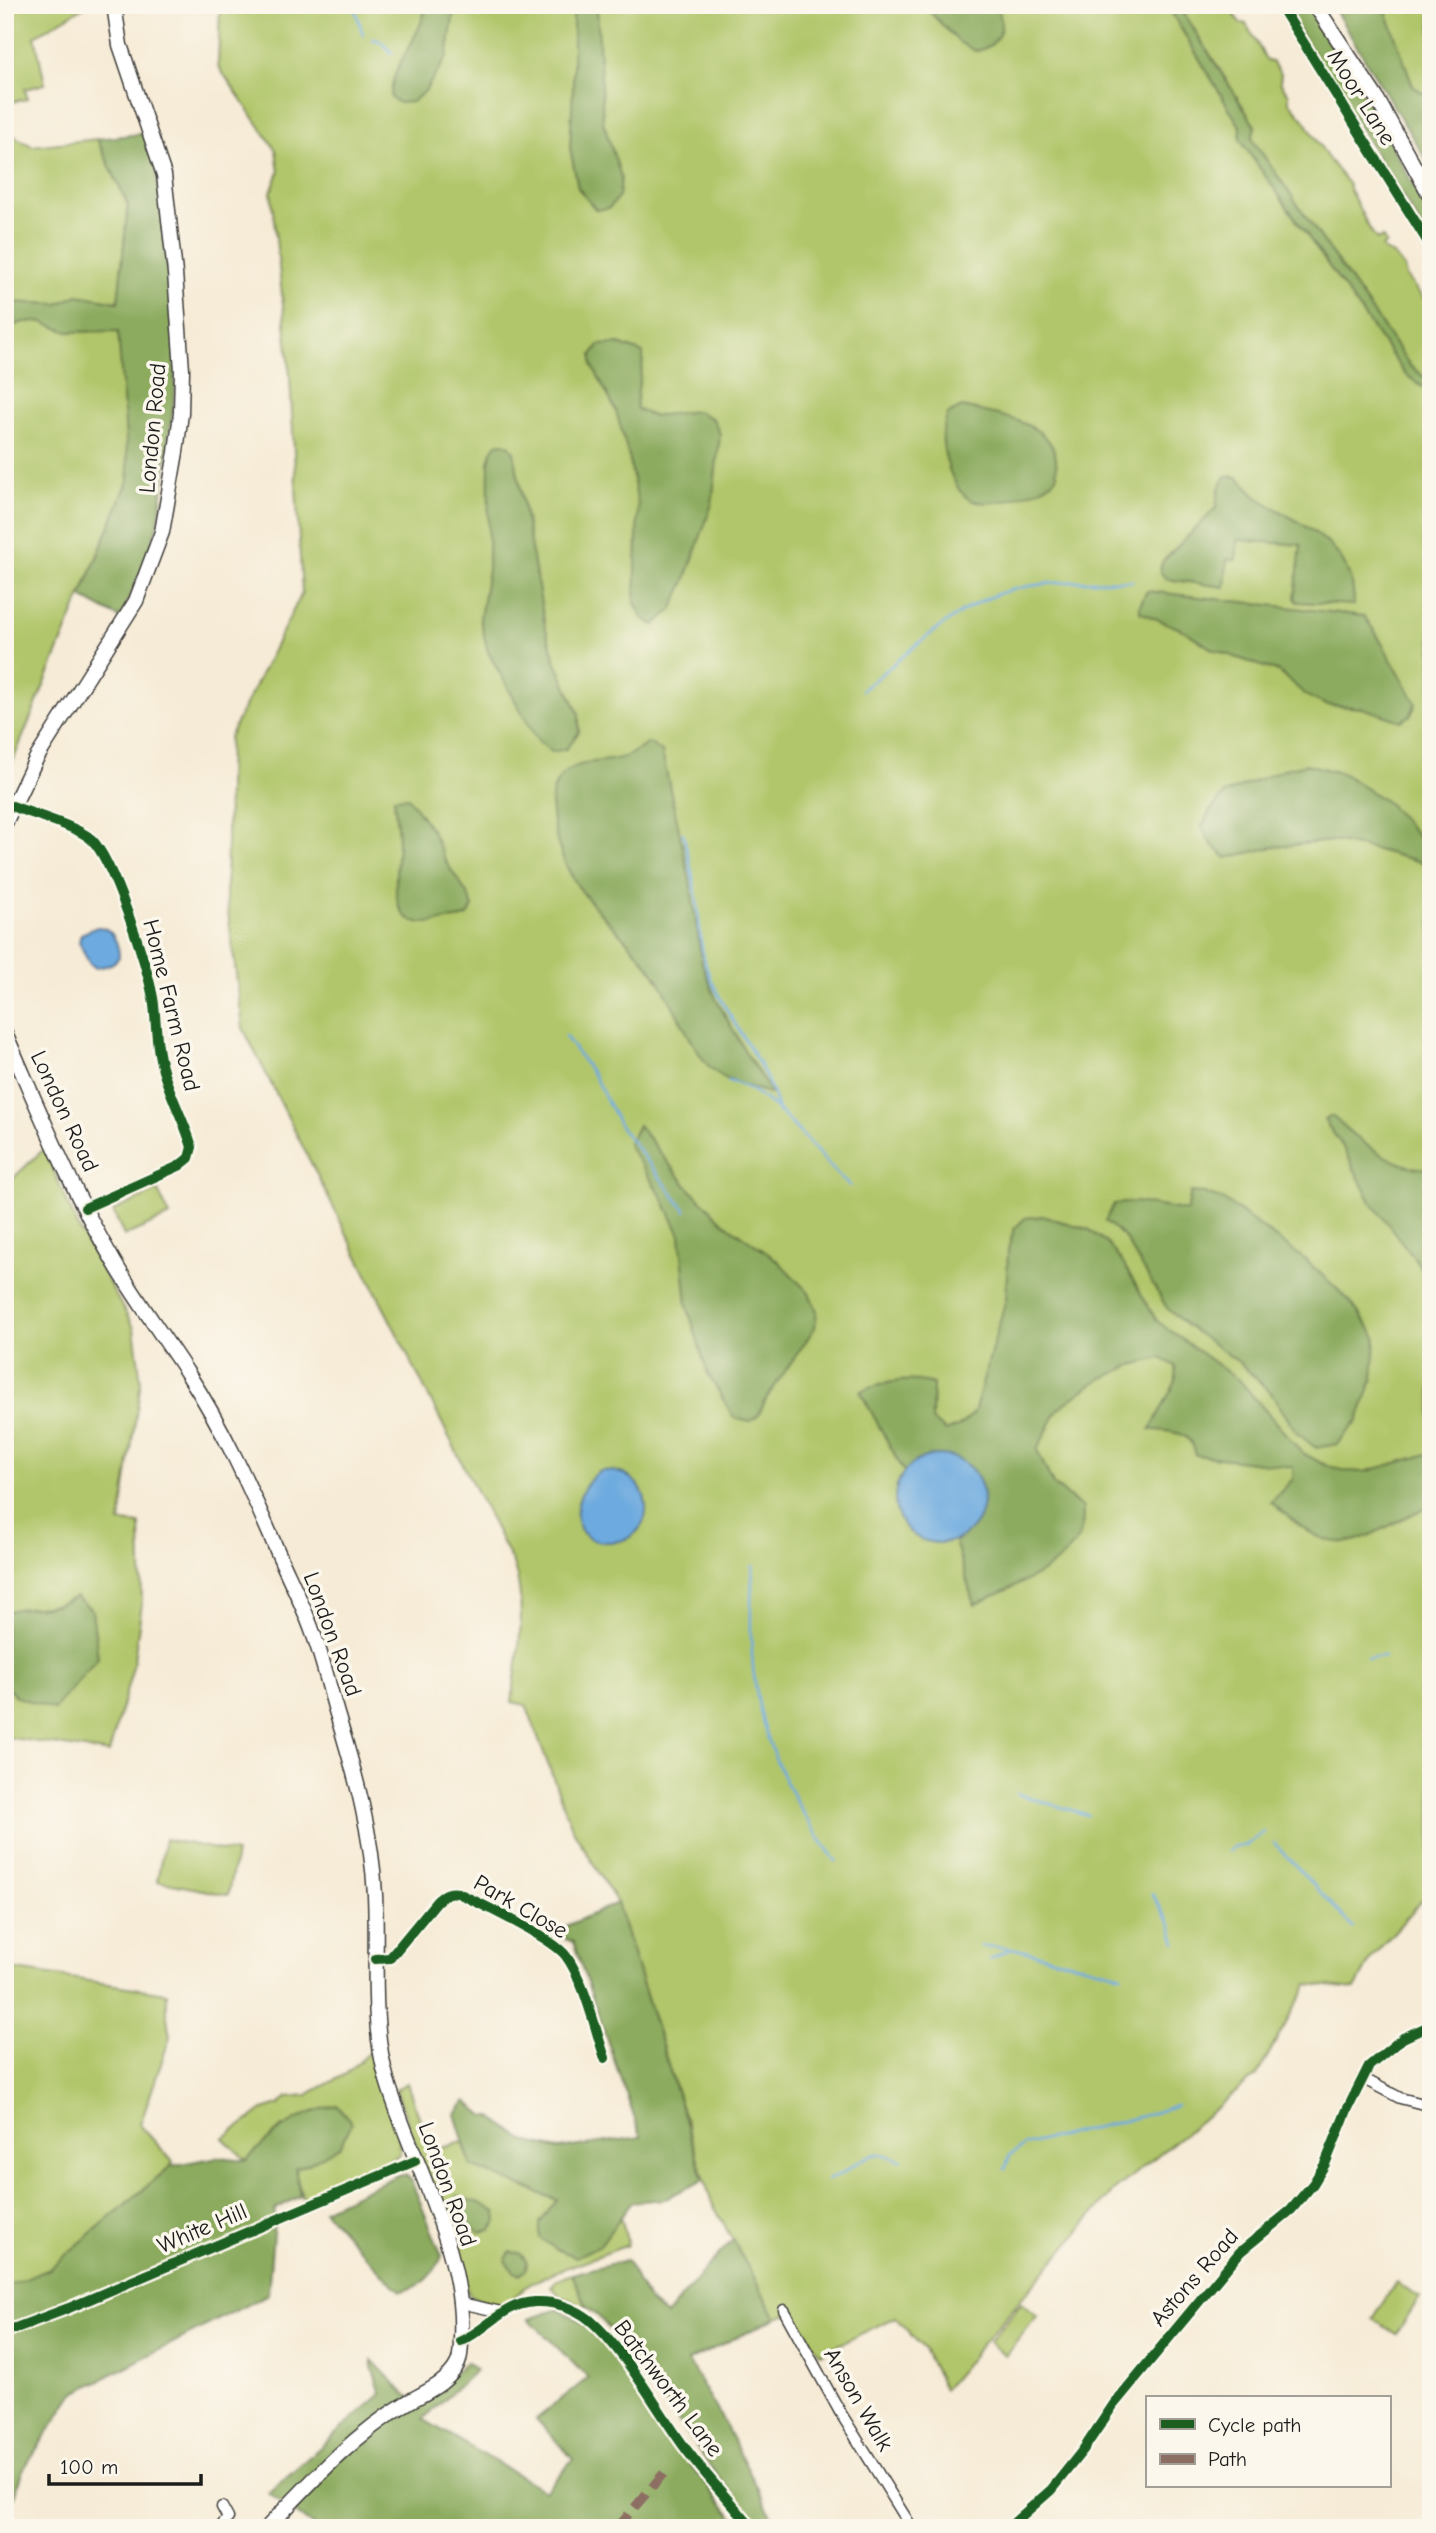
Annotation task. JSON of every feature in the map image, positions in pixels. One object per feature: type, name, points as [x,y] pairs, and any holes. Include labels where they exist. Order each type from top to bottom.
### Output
[{"type":"main road","name":"London Road","points":[[5,822],[36,759],[136,601],[162,532],[179,426],[182,370],[180,331],[164,174],[120,45],[114,5]]},
{"type":"main road","name":"Moor Lane","points":[[1314,5],[1377,97],[1431,197]]},
{"type":"main road","name":"London Road","points":[[5,1033],[85,1208],[113,1260],[189,1375],[225,1437],[313,1633],[349,1756],[369,1838],[376,1897],[375,1959],[383,2065],[452,2259],[461,2303],[458,2362],[450,2374],[362,2434],[334,2458],[267,2528]]},
{"type":"street","name":"Moor Lane","points":[[1280,5],[1431,247]]},
{"type":"street","name":"Home Farm Road","points":[[12,806],[84,834],[103,855],[136,939],[153,999],[162,1069],[192,1147],[189,1158],[179,1166],[85,1208]]},
{"type":"street","name":"Park Close","points":[[375,1959],[390,1958],[437,1902],[446,1894],[458,1893],[545,1940],[565,1954],[578,1976],[605,2058]]},
{"type":"street","name":"Astons Road","points":[[1008,2528],[1051,2490],[1114,2404],[1241,2252],[1301,2198],[1325,2164],[1369,2066],[1403,2038],[1431,2025]]},
{"type":"street","points":[[1362,2078],[1400,2098],[1431,2105]]},
{"type":"street","name":"White Hill","points":[[5,2332],[69,2308],[415,2161]]},
{"type":"street","name":"Batchworth Lane","points":[[461,2341],[481,2331],[501,2312],[522,2304],[546,2302],[566,2306],[591,2321],[613,2345],[685,2448],[752,2528]]},
{"type":"street","name":"Batchworth Lane","points":[[461,2303],[501,2312]]},
{"type":"street","name":"Anson Walk","points":[[784,2310],[840,2412],[912,2528]]},
{"type":"street","points":[[219,2528],[228,2518],[222,2507]]},
{"type":"green space","points":[[5,5],[87,5],[35,36],[45,84],[25,89],[27,99],[5,103]]},
{"type":"green space","points":[[220,5],[1167,5],[1241,128],[1240,140],[1405,374],[1431,393],[1431,1890],[1372,1957],[1355,1989],[1308,1984],[1257,2075],[1112,2192],[944,2389],[924,2349],[895,2317],[820,2354],[794,2312],[776,2318],[712,2203],[617,1903],[572,1828],[526,1705],[512,1702],[521,1616],[514,1566],[243,1028],[226,897],[229,737],[302,593],[289,361],[271,192],[279,172],[276,150],[218,66]]},
{"type":"green space","points":[[426,5],[455,5],[447,57],[425,91],[412,102],[399,103],[391,98],[395,74],[418,29]]},
{"type":"green space","points":[[573,5],[597,5],[603,121],[621,177],[619,197],[609,208],[596,210],[578,188],[570,148]]},
{"type":"green space","points":[[923,5],[996,5],[1001,21],[999,35],[990,45],[975,51],[959,42]]},
{"type":"green space","points":[[1167,5],[1178,5],[1255,126],[1252,139],[1411,367],[1431,382],[1431,393],[1405,374],[1240,140],[1241,128]]},
{"type":"green space","points":[[1179,5],[1233,5],[1231,9],[1240,23],[1246,24],[1267,61],[1272,62],[1281,74],[1280,82],[1289,95],[1289,102],[1349,185],[1373,234],[1377,240],[1382,237],[1386,243],[1382,247],[1394,255],[1404,268],[1406,276],[1431,308],[1431,382],[1411,367],[1252,139],[1255,126]]},
{"type":"green space","points":[[1283,5],[1309,5],[1350,70],[1418,194],[1431,212],[1431,243]]},
{"type":"green space","points":[[1332,5],[1384,5],[1413,86],[1431,98],[1431,168]]},
{"type":"green space","points":[[1431,5],[1431,98],[1413,86],[1383,6]]},
{"type":"green space","points":[[5,120],[7,132],[32,146],[97,139],[128,205],[118,303],[129,479],[5,780]]},
{"type":"green space","points":[[145,134],[156,169],[161,205],[175,344],[175,392],[159,519],[145,563],[120,618],[81,597],[129,479],[118,331],[68,332],[42,322],[23,322],[5,329],[5,302],[58,304],[78,295],[118,302],[128,205],[97,139]]},
{"type":"green space","points":[[619,344],[643,353],[637,409],[652,416],[697,411],[713,419],[720,434],[712,504],[672,610],[654,625],[643,618],[635,603],[638,504],[629,457],[616,411],[592,365],[592,355],[599,345]]},
{"type":"green space","points":[[962,407],[1016,420],[1041,433],[1055,454],[1057,476],[1040,489],[1003,501],[979,502],[966,497],[959,490],[949,470],[943,438],[948,414]]},
{"type":"green space","points":[[497,444],[509,445],[514,452],[545,626],[556,663],[579,714],[579,732],[566,749],[552,752],[537,740],[488,652],[480,619],[488,570],[489,462]]},
{"type":"green space","points":[[1226,476],[1238,477],[1257,497],[1307,528],[1335,551],[1352,584],[1354,605],[1297,602],[1295,597],[1301,545],[1238,540],[1236,560],[1227,559],[1225,587],[1166,579],[1160,571],[1162,562],[1216,508],[1219,488]]},
{"type":"green space","points":[[1147,591],[1364,616],[1416,703],[1411,715],[1401,721],[1362,708],[1326,705],[1307,696],[1279,672],[1212,649],[1185,631],[1140,612],[1140,605]]},
{"type":"green space","points":[[649,743],[662,752],[690,880],[702,963],[716,999],[772,1094],[745,1086],[712,1070],[693,1043],[655,975],[582,891],[561,852],[554,828],[552,807],[553,791],[560,777],[584,764],[624,757]]},
{"type":"green space","points":[[1306,764],[1344,774],[1388,803],[1418,836],[1431,841],[1431,869],[1421,862],[1333,841],[1273,847],[1227,858],[1212,844],[1202,827],[1209,812],[1224,794],[1284,769]]},
{"type":"green space","points":[[408,797],[432,831],[446,862],[468,895],[473,907],[468,916],[423,923],[410,919],[402,912],[396,887],[398,842],[394,798]]},
{"type":"green space","points":[[1332,1116],[1377,1152],[1404,1165],[1431,1168],[1431,1280],[1371,1202],[1343,1147],[1324,1120]]},
{"type":"green space","points":[[638,1125],[687,1186],[723,1222],[777,1260],[809,1293],[817,1311],[815,1328],[766,1399],[758,1416],[749,1422],[734,1418],[707,1372],[687,1305],[680,1235],[662,1197],[628,1145]]},
{"type":"green space","points":[[44,1149],[80,1231],[134,1328],[141,1382],[120,1522],[140,1524],[142,1603],[133,1667],[109,1753],[5,1737],[5,1182],[8,1183]]},
{"type":"green space","points":[[158,1191],[170,1216],[124,1236],[113,1211]]},
{"type":"green space","points":[[1191,1192],[1224,1200],[1306,1260],[1350,1301],[1376,1337],[1373,1379],[1358,1420],[1337,1444],[1316,1448],[1297,1433],[1271,1393],[1240,1363],[1186,1325],[1167,1308],[1124,1237],[1105,1221],[1114,1204],[1136,1202],[1187,1211]]},
{"type":"green space","points":[[1042,1216],[1088,1229],[1108,1244],[1123,1263],[1157,1321],[1241,1382],[1301,1452],[1321,1463],[1345,1471],[1364,1472],[1431,1453],[1431,1505],[1349,1542],[1333,1541],[1316,1535],[1296,1523],[1271,1502],[1293,1479],[1293,1467],[1196,1455],[1194,1447],[1185,1437],[1173,1432],[1150,1430],[1176,1381],[1175,1366],[1161,1358],[1132,1365],[1096,1381],[1058,1409],[1037,1450],[1053,1484],[1083,1508],[1079,1536],[1069,1551],[1045,1570],[974,1605],[955,1541],[973,1525],[982,1507],[981,1489],[974,1473],[961,1462],[944,1456],[925,1459],[904,1472],[860,1391],[905,1381],[933,1384],[932,1420],[945,1431],[958,1427],[974,1413],[1006,1299],[1008,1249],[1014,1229],[1025,1218]]},
{"type":"green space","points":[[76,1597],[92,1610],[98,1658],[54,1709],[16,1697],[5,1685],[5,1612],[55,1605]]},
{"type":"green space","points":[[165,1839],[236,1853],[228,1895],[157,1881]]},
{"type":"green space","points":[[617,1903],[704,2180],[664,2199],[632,2202],[600,2245],[576,2257],[556,2249],[540,2238],[540,2223],[557,2200],[471,2166],[455,2114],[466,2101],[525,2141],[559,2149],[641,2137],[573,1942],[551,1933]]},
{"type":"green space","points":[[5,1968],[167,1993],[170,2037],[140,2125],[173,2162],[48,2270],[12,2285],[5,2280]]},
{"type":"green space","points":[[369,2052],[399,2137],[400,2155],[303,2199],[294,2168],[310,2163],[283,2126],[246,2160],[223,2138],[263,2110],[279,2105],[288,2097],[307,2095],[346,2074]]},
{"type":"green space","points":[[407,2083],[431,2151],[463,2142],[471,2166],[557,2200],[540,2223],[600,2245],[621,2216],[628,2245],[552,2273],[530,2284],[508,2302],[497,2304],[480,2301],[468,2293],[396,2090]]},
{"type":"green space","points":[[337,2105],[352,2123],[341,2145],[310,2163],[295,2168],[300,2196],[275,2209],[268,2294],[73,2394],[23,2470],[5,2522],[5,2280],[12,2284],[48,2270],[171,2166],[218,2157],[246,2160],[287,2125]]},
{"type":"green space","points":[[397,2175],[406,2175],[411,2180],[442,2256],[427,2280],[401,2291],[323,2210]]},
{"type":"green space","points":[[457,2197],[480,2203],[496,2212],[497,2221],[491,2230],[480,2232],[466,2224],[455,2212]]},
{"type":"green space","points":[[733,2240],[776,2318],[688,2361],[719,2413],[778,2528],[762,2528],[712,2469],[630,2353],[587,2307],[572,2274],[626,2260],[648,2300],[666,2316]]},
{"type":"green space","points":[[510,2252],[520,2253],[527,2262],[526,2269],[520,2274],[514,2272],[505,2261]]},
{"type":"green space","points":[[572,2274],[587,2307],[560,2296],[551,2287],[557,2279]]},
{"type":"green space","points":[[1396,2282],[1420,2297],[1396,2334],[1373,2319]]},
{"type":"green space","points":[[1021,2303],[1037,2316],[1005,2356],[989,2342]]},
{"type":"green space","points":[[558,2309],[577,2319],[602,2341],[691,2466],[742,2528],[316,2528],[268,2493],[381,2394],[372,2360],[419,2405],[466,2362],[476,2370],[423,2419],[545,2491],[573,2459],[536,2419],[588,2378],[529,2319]]},
{"type":"water","points":[[97,927],[107,929],[114,937],[119,957],[106,966],[96,968],[89,963],[79,942],[81,934]]},
{"type":"water","points":[[939,1455],[964,1462],[976,1474],[983,1499],[976,1524],[964,1536],[939,1543],[914,1536],[902,1524],[895,1499],[902,1474],[914,1462]]},
{"type":"water","points":[[601,1471],[619,1473],[633,1480],[642,1491],[646,1504],[645,1518],[639,1530],[627,1538],[609,1542],[594,1540],[582,1531],[578,1523],[578,1503],[582,1493],[593,1476]]},
{"type":"waterway","points":[[354,5],[363,35]]},
{"type":"waterway","points":[[373,39],[380,41],[392,53]]},
{"type":"waterway","points":[[862,690],[955,616],[988,598],[1039,584],[1132,581]]},
{"type":"waterway","points":[[683,833],[697,902],[702,949],[710,977],[757,1059],[778,1112]]},
{"type":"waterway","points":[[565,1036],[594,1076],[620,1126],[686,1211]]},
{"type":"waterway","points":[[728,1081],[745,1087],[778,1110],[850,1186]]},
{"type":"waterway","points":[[753,1566],[752,1650],[763,1722],[774,1757],[790,1791],[836,1861]]},
{"type":"waterway","points":[[1367,1658],[1384,1656]]},
{"type":"waterway","points":[[1017,1794],[1088,1815]]},
{"type":"waterway","points":[[1228,1852],[1232,1848],[1246,1845],[1264,1832]]},
{"type":"waterway","points":[[1274,1843],[1353,1927]]},
{"type":"waterway","points":[[1152,1894],[1170,1923],[1176,1943]]},
{"type":"waterway","points":[[981,1946],[1009,1948]]},
{"type":"waterway","points":[[990,1959],[1012,1948],[1122,1975]]},
{"type":"waterway","points":[[1005,2169],[1010,2155],[1025,2145],[1177,2105]]},
{"type":"waterway","points":[[828,2180],[872,2155],[882,2154],[902,2160]]},
{"type":"waterway","points":[[5,2283],[9,2286]]},
{"type":"marked path","points":[[617,2528],[669,2467]]},
{"type":"cycle path","points":[[1280,5],[1431,247]]},
{"type":"cycle path","points":[[12,806],[84,834],[100,850],[119,890],[144,962],[153,998],[162,1067],[192,1147],[189,1158],[179,1166],[85,1208]]},
{"type":"cycle path","points":[[375,1959],[390,1958],[437,1901],[449,1893],[458,1893],[532,1931],[566,1956],[584,1991],[605,2058]]},
{"type":"cycle path","points":[[1008,2528],[1051,2490],[1083,2450],[1114,2404],[1240,2252],[1291,2210],[1313,2184],[1325,2164],[1369,2066],[1403,2038],[1431,2025]]},
{"type":"cycle path","points":[[5,2332],[69,2308],[415,2161]]},
{"type":"cycle path","points":[[461,2341],[505,2312],[524,2304],[557,2304],[584,2316],[603,2332],[615,2347],[691,2456],[752,2528]]}]
